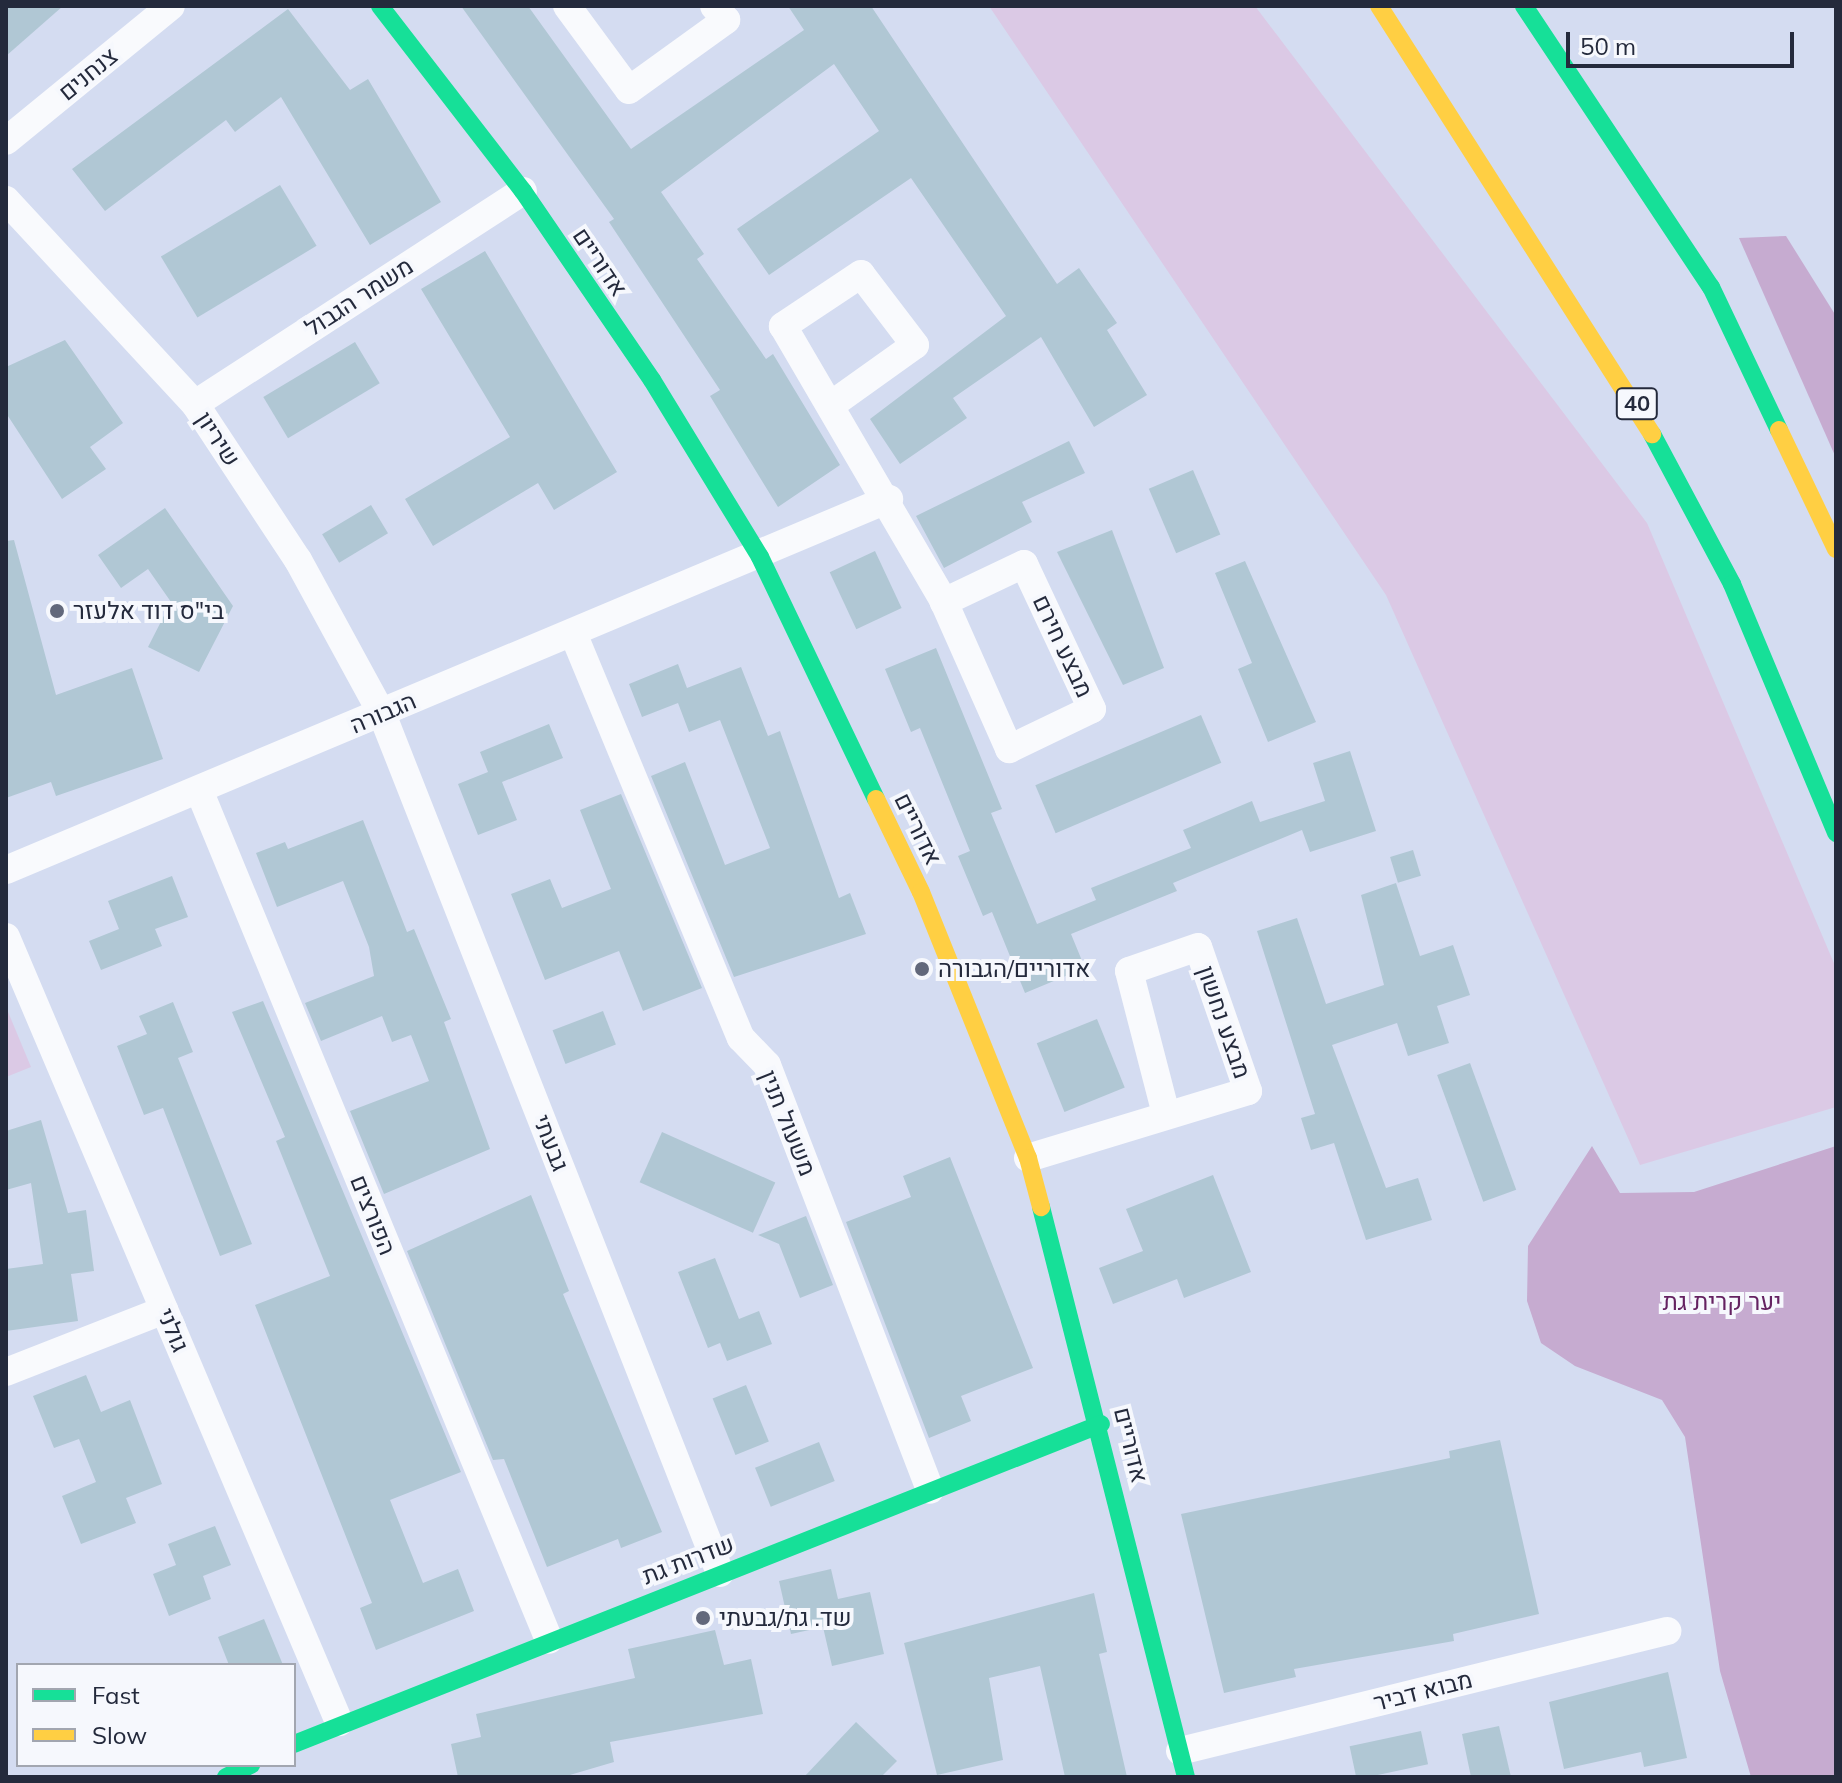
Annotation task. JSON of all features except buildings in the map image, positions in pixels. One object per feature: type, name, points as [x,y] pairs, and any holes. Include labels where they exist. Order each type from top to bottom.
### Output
[{"type":"main road","name":"אדוריים","points":[[380,6],[523,191],[760,557],[921,892],[1028,1158],[1101,1424],[1183,1764]]},
{"type":"main road","name":"40","points":[[1379,6],[1633,397],[1732,584],[1836,833]]},
{"type":"main road","points":[[1524,6],[1711,287],[1836,549]]},
{"type":"main road","name":"שדרות גת","points":[[296,1743],[339,1722],[1101,1424]]},
{"type":"main road","points":[[226,1777],[247,1767]]},
{"type":"street","name":"צנחנים","points":[[6,141],[171,6]]},
{"type":"street","points":[[567,6],[629,90],[726,20],[714,6]]},
{"type":"street","name":"משמר הגבול","points":[[195,404],[523,191]]},
{"type":"street","name":"שיריון","points":[[6,200],[195,404],[298,560],[382,714]]},
{"type":"street","name":"מבצע חירם","points":[[831,405],[915,345],[861,274],[783,326],[831,405],[889,499],[944,602],[1009,749],[1092,709],[1024,564],[944,602]]},
{"type":"street","name":"הגבורה","points":[[6,870],[760,557],[889,499]]},
{"type":"street","name":"משעול תנין","points":[[573,633],[741,1038],[767,1065],[930,1490]]},
{"type":"street","name":"גבעתי","points":[[382,714],[720,1573]]},
{"type":"street","name":"הפורצים","points":[[199,790],[549,1640]]},
{"type":"street","name":"גולני","points":[[6,937],[339,1722]]},
{"type":"street","name":"מבצע נחשון","points":[[1028,1158],[1248,1091],[1198,947],[1129,971],[1166,1114]]},
{"type":"street","points":[[6,1372],[164,1310]]},
{"type":"street","name":"מבוא דביר","points":[[1183,1764],[1667,1631]]},
{"type":"shaded area","points":[[989,6],[1255,6],[1647,523],[1836,968],[1836,1107],[1640,1165],[1386,595]]},
{"type":"shaded area","points":[[6,1007],[31,1067],[6,1077]]},
{"type":"green space","points":[[1786,236],[1836,316],[1836,458],[1739,238]]},
{"type":"green space","name":"יער קרית גת","points":[[1592,1146],[1620,1193],[1694,1192],[1836,1146],[1836,1777],[1751,1777],[1720,1671],[1685,1437],[1662,1400],[1575,1366],[1541,1343],[1527,1301],[1528,1246]]},
{"type":"traffic: fast","points":[[380,6],[523,191],[652,380],[760,557],[876,799]]},
{"type":"traffic: fast","points":[[1524,6],[1711,287],[1779,430]]},
{"type":"traffic: fast","points":[[1652,434],[1732,584],[1836,833]]},
{"type":"traffic: fast","points":[[1041,1207],[1186,1777]]},
{"type":"traffic: fast","points":[[296,1743],[1101,1424]]},
{"type":"traffic: fast","points":[[226,1777],[247,1767]]},
{"type":"traffic: slow","points":[[1379,6],[1652,434]]},
{"type":"traffic: slow","points":[[1779,430],[1836,549]]},
{"type":"traffic: slow","points":[[876,799],[921,892],[1028,1158],[1041,1207]]},
{"type":"place","name":"בי\"ס דוד אלעזר","points":[[57,611]]},
{"type":"place","name":"אדוריים/הגבורה","points":[[922,969]]},
{"type":"place","name":"שד. גת/גבעתי","points":[[703,1618]]}]
